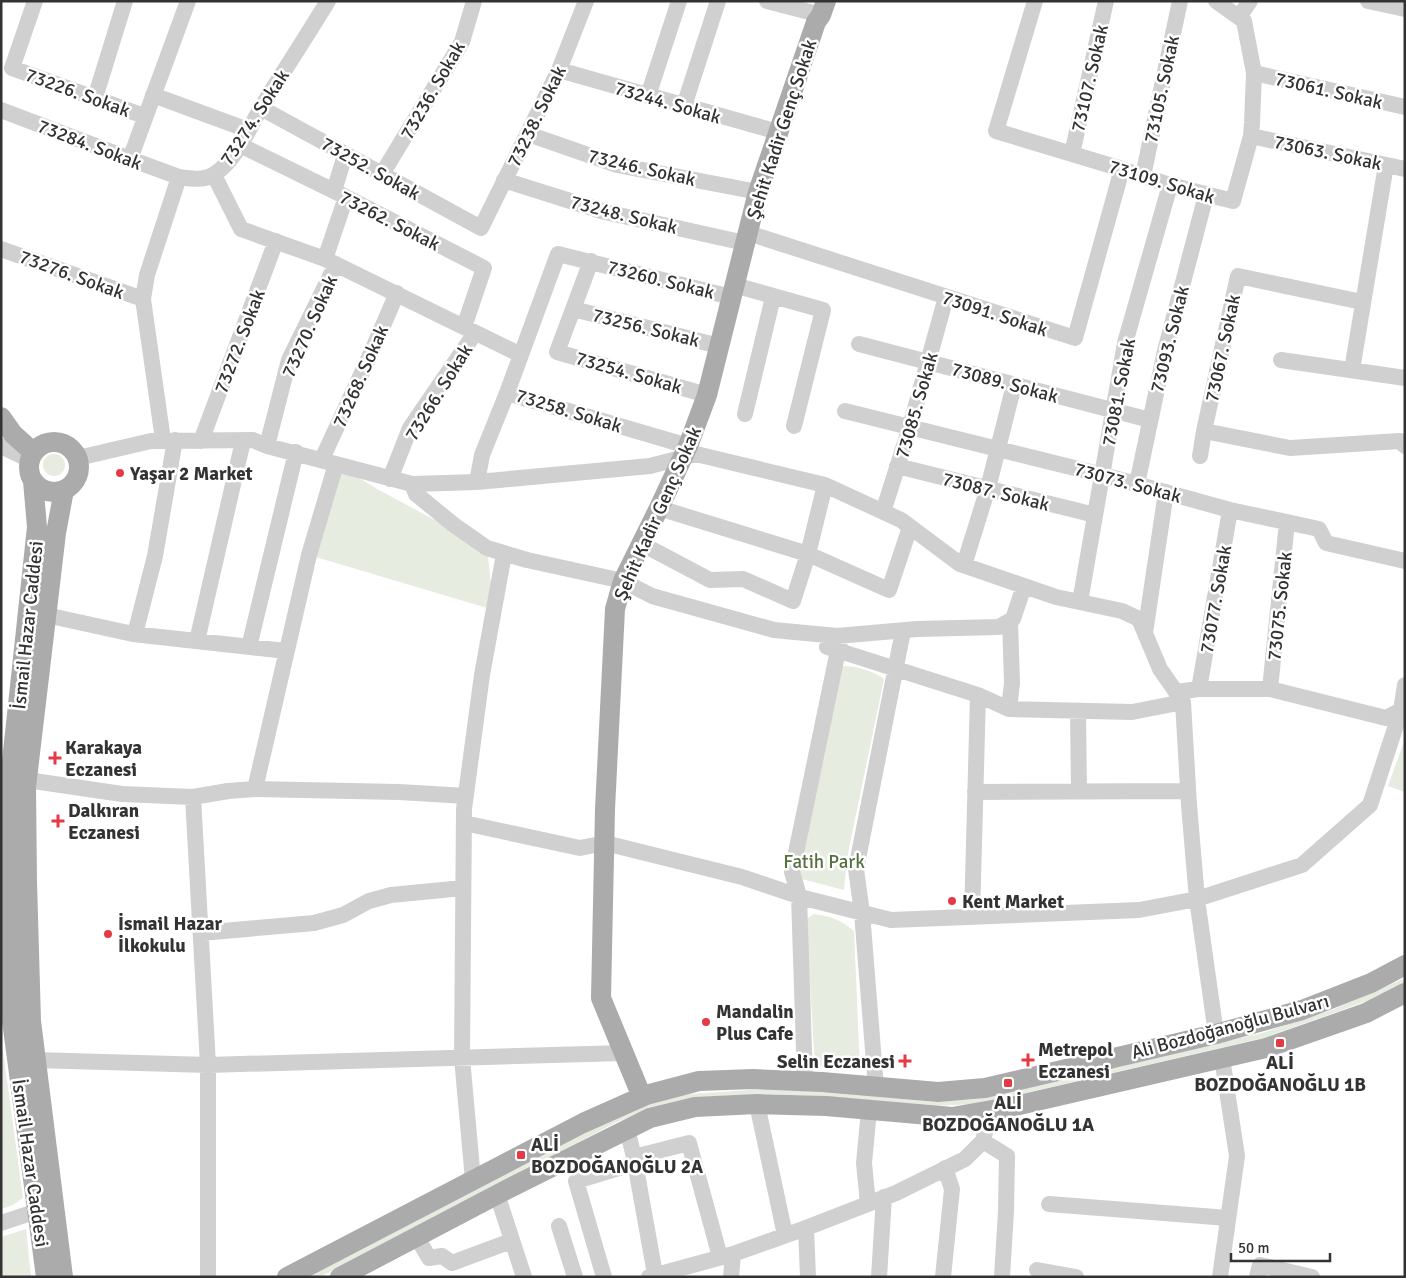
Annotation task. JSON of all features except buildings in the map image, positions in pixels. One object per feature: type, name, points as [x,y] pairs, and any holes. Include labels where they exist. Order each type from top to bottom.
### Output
[{"type":"main road","name":"Şehit Kadir Genç Sokak","points":[[642,1097],[601,998],[605,843],[615,609],[623,581],[660,508],[707,395],[758,192],[816,22],[824,8]]},
{"type":"main road","points":[[1,416],[31,456]]},
{"type":"main road","points":[[61,442],[74,451],[78,458],[78,473],[75,480],[64,490],[51,492],[44,490],[33,481],[29,468],[31,456],[38,446],[46,443],[61,442]]},
{"type":"main road","name":"İsmail Hazar Caddesi","points":[[33,481],[38,527],[7,808],[13,882],[63,1277]]},
{"type":"main road","name":"İsmail Hazar Caddesi","points":[[46,1277],[6,1021],[13,882],[56,533],[64,490]]},
{"type":"main road","name":"Ali Bozdoğanoğlu Bulvarı","points":[[287,1277],[583,1123],[642,1097],[699,1081],[753,1079],[805,1081],[938,1092],[985,1088],[1216,1034],[1302,1010],[1371,983],[1405,965]]},
{"type":"main road","name":"Ali Bozdoğanoğlu Bulvarı","points":[[341,1276],[497,1194],[650,1118],[695,1107],[757,1104],[870,1110],[952,1117],[1266,1048],[1366,1012],[1405,993]]},
{"type":"street","name":"73226. Sokak","points":[[35,1],[12,68],[144,116]]},
{"type":"street","points":[[95,98],[125,1]]},
{"type":"street","points":[[130,159],[144,116],[188,1]]},
{"type":"street","name":"73274. Sokak","points":[[179,177],[204,179],[214,175],[224,166],[240,146],[261,108],[328,1]]},
{"type":"street","name":"73236. Sokak","points":[[382,174],[462,42],[474,1]]},
{"type":"street","name":"73238. Sokak","points":[[481,228],[559,70],[586,1]]},
{"type":"street","points":[[648,96],[679,1]]},
{"type":"street","points":[[684,106],[718,1]]},
{"type":"street","points":[[767,1],[824,8]]},
{"type":"street","name":"73109. Sokak","points":[[1035,1],[996,131],[1170,185],[1233,201],[1250,136],[1254,73],[1244,21],[1239,17]]},
{"type":"street","name":"73107. Sokak","points":[[1072,154],[1106,1]]},
{"type":"street","name":"73105. Sokak","points":[[1143,176],[1180,1]]},
{"type":"street","points":[[1216,1],[1239,17],[1250,1]]},
{"type":"street","points":[[1368,1],[1405,9]]},
{"type":"street","name":"73244. Sokak","points":[[559,70],[778,132]]},
{"type":"street","name":"73061. Sokak","points":[[1254,73],[1405,106]]},
{"type":"street","points":[[153,95],[248,130]]},
{"type":"street","name":"73252. Sokak","points":[[261,108],[481,228]]},
{"type":"street","name":"73284. Sokak","points":[[1,110],[179,177]]},
{"type":"street","name":"73246. Sokak","points":[[528,134],[617,165],[758,192]]},
{"type":"street","name":"73063. Sokak","points":[[1250,136],[1405,169]]},
{"type":"street","name":"73262. Sokak","points":[[240,146],[340,194],[484,268],[469,330]]},
{"type":"street","name":"73270. Sokak","points":[[267,446],[289,360],[331,261],[345,154]]},
{"type":"street","points":[[1352,370],[1386,165]]},
{"type":"street","name":"73091. Sokak","points":[[747,238],[946,297],[1075,338],[1122,169]]},
{"type":"street","points":[[214,175],[241,230],[331,261],[521,354]]},
{"type":"street","points":[[135,634],[155,556],[169,440],[143,299],[147,275],[179,177]]},
{"type":"street","name":"73248. Sokak","points":[[504,180],[605,212],[747,238]]},
{"type":"street","name":"73081. Sokak","points":[[1080,602],[1125,343],[1170,185]]},
{"type":"street","name":"73093. Sokak","points":[[1136,484],[1164,351],[1206,195]]},
{"type":"street","name":"73272. Sokak","points":[[201,441],[276,242]]},
{"type":"street","name":"73276. Sokak","points":[[1,248],[143,299]]},
{"type":"street","name":"73258. Sokak","points":[[591,261],[558,254],[507,392],[685,451]]},
{"type":"street","name":"73260. Sokak","points":[[591,261],[733,291],[773,297],[823,310],[794,426]]},
{"type":"street","name":"73254. Sokak","points":[[591,261],[557,352],[707,395]]},
{"type":"street","name":"73067. Sokak","points":[[1200,456],[1238,276],[1362,302]]},
{"type":"street","name":"73268. Sokak","points":[[255,789],[310,555],[329,462],[372,351],[397,293]]},
{"type":"street","points":[[745,414],[773,297]]},
{"type":"street","name":"73085. Sokak","points":[[883,512],[910,427],[946,297]]},
{"type":"street","name":"73256. Sokak","points":[[573,309],[720,346]]},
{"type":"street","name":"73266. Sokak","points":[[390,479],[410,428],[469,330]]},
{"type":"street","name":"73089. Sokak","points":[[859,344],[1150,420]]},
{"type":"street","points":[[1281,360],[1405,378]]},
{"type":"street","points":[[964,566],[988,488],[1014,385]]},
{"type":"street","points":[[477,482],[482,455],[507,392]]},
{"type":"street","name":"73073. Sokak","points":[[845,411],[1102,475],[1230,510],[1319,529],[1326,543],[1405,561]]},
{"type":"street","points":[[1204,431],[1290,448],[1400,442],[1405,446]]},
{"type":"street","points":[[197,641],[243,440]]},
{"type":"street","points":[[78,458],[151,441],[253,440],[267,446],[296,452],[412,484],[477,482],[650,466],[672,461],[685,451],[825,485],[901,520],[964,566],[1056,597],[1122,611],[1139,619],[1160,669],[1180,697],[1197,899],[1216,1034]]},
{"type":"street","points":[[1,446],[31,456]]},
{"type":"street","points":[[249,647],[296,452]]},
{"type":"street","name":"73087. Sokak","points":[[898,466],[1095,515]]},
{"type":"street","points":[[412,484],[416,494],[464,534],[487,548],[504,554],[623,581],[652,596],[777,631],[839,643],[896,669],[978,695],[1009,709],[1132,712],[1199,689],[1270,689],[1386,718],[1403,710]]},
{"type":"street","points":[[642,544],[710,580],[743,579],[793,600],[808,554],[825,485]]},
{"type":"street","points":[[1145,633],[1166,492]]},
{"type":"street","points":[[660,508],[808,554],[889,590],[910,527]]},
{"type":"street","name":"73077. Sokak","points":[[1199,689],[1230,510]]},
{"type":"street","name":"73075. Sokak","points":[[1270,689],[1288,522]]},
{"type":"street","points":[[473,1180],[462,1058],[464,823],[482,675],[504,554]]},
{"type":"street","points":[[839,643],[903,631],[999,627],[1013,619],[1024,586]]},
{"type":"street","points":[[46,615],[135,634],[286,651]]},
{"type":"street","points":[[1009,709],[1012,683],[1010,621]]},
{"type":"street","points":[[876,1087],[862,912],[856,869],[903,631]]},
{"type":"street","points":[[805,1081],[799,896],[792,872],[839,643]]},
{"type":"street","points":[[464,823],[580,848],[605,843],[742,877],[799,896],[891,920],[1139,910],[1197,899],[1302,865],[1370,805],[1403,710],[1405,685]]},
{"type":"street","points":[[972,917],[978,695]]},
{"type":"street","points":[[1078,711],[1079,791]]},
{"type":"street","points":[[26,780],[122,794],[193,797],[255,789],[399,792],[466,796]]},
{"type":"street","points":[[975,792],[1188,791]]},
{"type":"street","points":[[193,797],[208,1065],[208,1277]]},
{"type":"street","points":[[201,933],[314,923],[343,914],[390,895],[463,888]]},
{"type":"street","points":[[35,1060],[208,1065],[624,1052]]},
{"type":"street","points":[[1220,1277],[1237,1156],[1222,1058]]},
{"type":"street","points":[[757,1104],[785,1235]]},
{"type":"street","points":[[868,1204],[864,1163],[870,1110]]},
{"type":"street","points":[[627,1129],[634,1160],[652,1276],[726,1255],[806,1228],[868,1204],[945,1168],[965,1158],[983,1141],[990,1110]]},
{"type":"street","points":[[983,1141],[1007,1156],[1002,1277]]},
{"type":"street","points":[[604,1277],[576,1181],[689,1143],[726,1255],[731,1277]]},
{"type":"street","points":[[944,1277],[952,1189],[945,1168]]},
{"type":"street","points":[[497,1194],[524,1277]]},
{"type":"street","points":[[879,1277],[884,1197]]},
{"type":"street","points":[[1048,1204],[1228,1218]]},
{"type":"street","points":[[1,1223],[37,1211]]},
{"type":"street","points":[[559,1226],[575,1277]]},
{"type":"street","points":[[806,1228],[808,1277]]},
{"type":"street","points":[[422,1246],[429,1258],[442,1256],[452,1263],[511,1241]]},
{"type":"street","points":[[1257,1277],[1260,1265],[1312,1277]]},
{"type":"street","points":[[1037,1270],[1076,1277]]},
{"type":"green space","points":[[54,454],[62,457],[65,465],[62,473],[54,476],[46,473],[43,465],[46,457]]},
{"type":"green space","points":[[336,464],[379,490],[487,548],[494,610],[309,555]]},
{"type":"green space","name":"Fatih Park","points":[[841,666],[864,669],[884,679],[847,858],[844,890],[798,878]]},
{"type":"green space","points":[[1405,739],[1405,792],[1388,786]]},
{"type":"green space","name":"Fatih Park","points":[[814,914],[835,919],[854,931],[860,1070],[815,1066],[806,919]]},
{"type":"green space","points":[[1405,978],[1405,984],[1375,998],[1263,1038],[978,1104],[933,1106],[821,1096],[765,1094],[689,1099],[657,1107],[619,1121],[320,1277],[304,1277],[655,1098],[765,1089],[821,1091],[934,1102],[978,1099],[1262,1033],[1334,1009]]},
{"type":"green space","points":[[1,1036],[23,1198],[13,1205],[1,1209]]},
{"type":"green space","points":[[26,1229],[31,1277],[1,1277],[1,1237]]},
{"type":"place","name":"Yaşar 2 Market","points":[[120,473]]},
{"type":"place","name":"Karakaya Eczanesi","points":[[55,758]]},
{"type":"place","name":"Dalkıran Eczanesi","points":[[58,821]]},
{"type":"place","name":"Kent Market","points":[[952,901]]},
{"type":"place","name":"İsmail Hazar İlkokulu","points":[[108,934]]},
{"type":"place","name":"Mandalin Plus Cafe","points":[[706,1022]]},
{"type":"place","name":"ALİ BOZDOĞANOĞLU 1B","points":[[1280,1043]]},
{"type":"place","name":"Metrepol Eczanesi","points":[[1028,1060]]},
{"type":"place","name":"Selin Eczanesi","points":[[905,1061]]},
{"type":"place","name":"ALİ BOZDOĞANOĞLU 1A","points":[[1008,1083]]},
{"type":"place","name":"ALİ BOZDOĞANOĞLU 2A","points":[[521,1155]]}]
